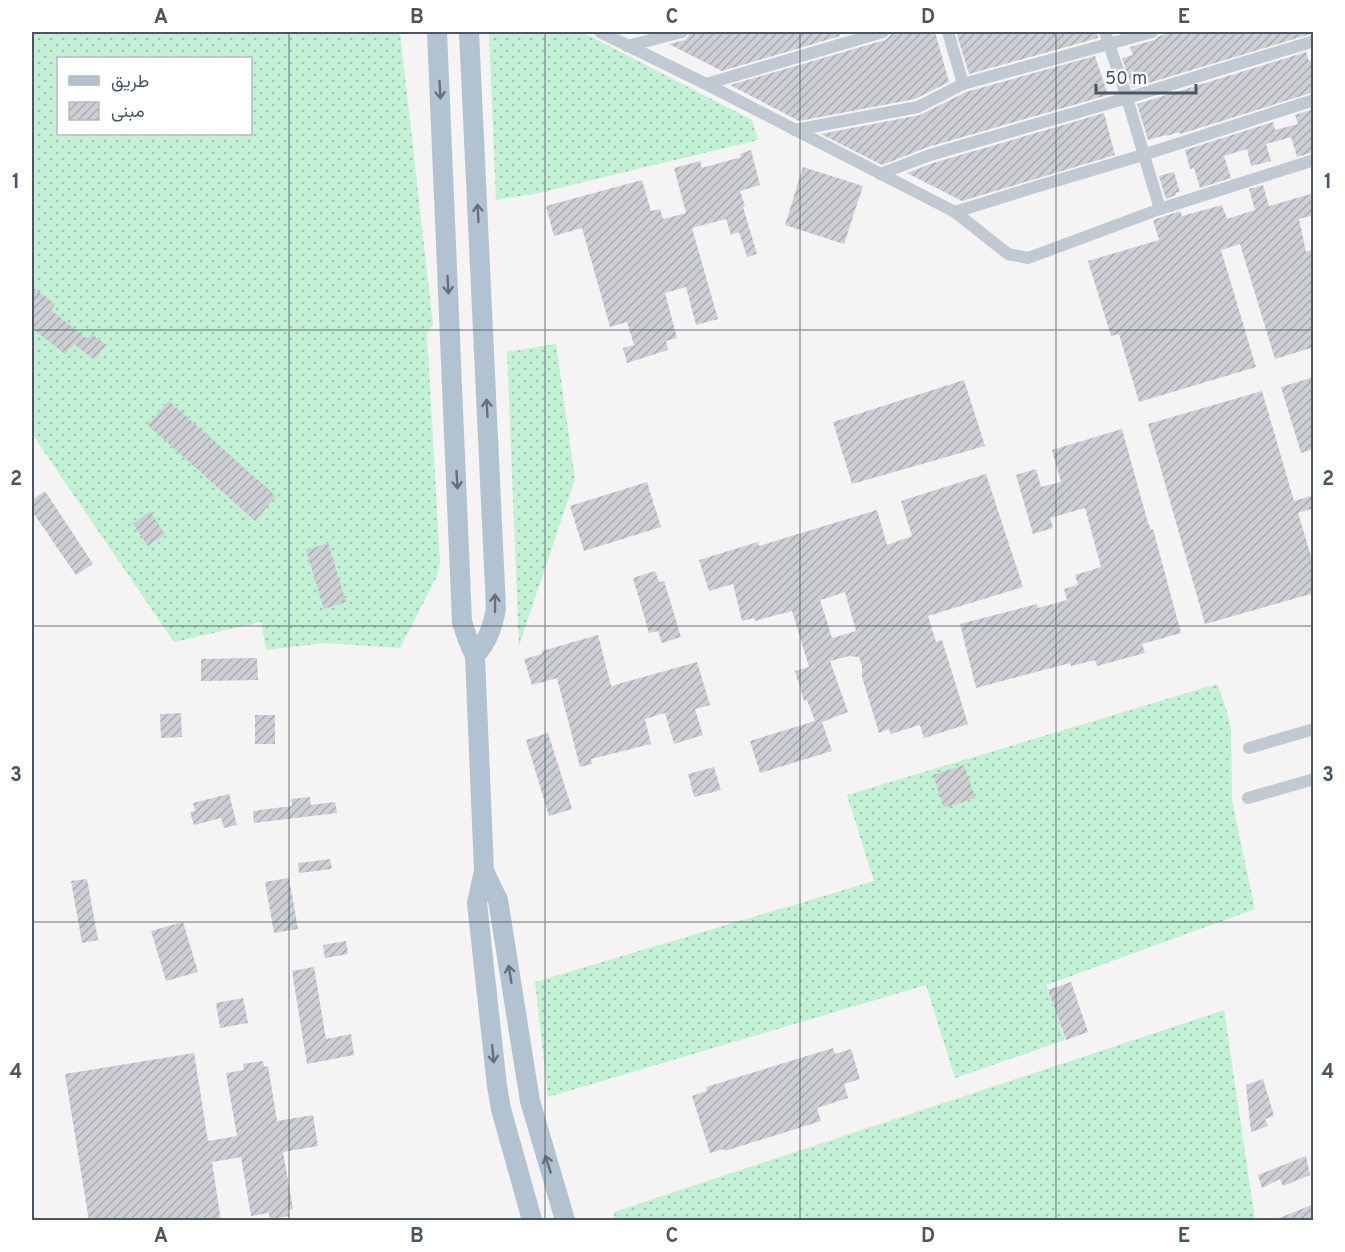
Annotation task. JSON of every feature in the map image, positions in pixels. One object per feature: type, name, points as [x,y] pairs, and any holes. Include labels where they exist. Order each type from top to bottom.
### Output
[{"type":"main road","points":[[437,32],[462,622],[475,656],[484,871],[477,903],[497,1086],[501,1109],[532,1221]]},
{"type":"main road","points":[[470,32],[496,609],[493,627],[486,642],[475,656]]},
{"type":"main road","points":[[484,871],[498,900],[530,1101],[565,1221]]},
{"type":"street","points":[[600,32],[706,84],[955,213],[1008,254],[1028,258],[1160,209],[1314,160]]},
{"type":"street","points":[[627,46],[682,32]]},
{"type":"street","points":[[706,84],[879,32]]},
{"type":"street","points":[[948,32],[963,84]]},
{"type":"street","points":[[795,130],[918,107],[963,84],[1107,38],[1152,32]]},
{"type":"street","points":[[1107,38],[1160,209]]},
{"type":"street","points":[[880,174],[930,155],[1314,41]]},
{"type":"street","points":[[955,213],[1314,100]]},
{"type":"street","points":[[1249,748],[1314,729]]},
{"type":"street","points":[[1248,798],[1314,779]]},
{"type":"green space","points":[[32,32],[400,32],[433,325],[427,333],[440,562],[437,576],[400,648],[324,643],[266,650],[261,622],[174,642],[32,434]]},
{"type":"green space","points":[[489,32],[582,32],[752,120],[758,140],[534,194],[496,200]]},
{"type":"green space","points":[[556,344],[575,479],[519,646],[507,352]]},
{"type":"green space","points":[[1217,684],[1231,729],[1232,801],[1255,909],[1046,985],[1065,1040],[955,1078],[926,985],[548,1097],[535,982],[874,881],[847,795]]},
{"type":"green space","points":[[1224,1010],[1255,1220],[615,1220],[614,1212]]},
{"type":"building","points":[[839,32],[840,36],[722,71],[669,44],[685,40],[690,33]]},
{"type":"building","points":[[935,32],[949,82],[915,99],[799,121],[730,85],[885,40],[891,34]]},
{"type":"building","points":[[956,32],[1097,32],[1098,38],[969,74]]},
{"type":"building","points":[[1174,32],[1314,33],[1132,88],[1122,58],[1133,55],[1130,47]]},
{"type":"building","points":[[1306,52],[1309,61],[1314,59],[1314,92],[1180,134],[1179,132],[1148,140],[1137,104]]},
{"type":"building","points":[[1095,56],[1108,95],[928,147],[882,165],[821,134],[920,115],[966,92]]},
{"type":"building","points":[[1314,109],[1314,152],[1297,157],[1291,137],[1266,144],[1271,161],[1251,166],[1247,149],[1224,156],[1231,178],[1200,188],[1194,168],[1190,169],[1185,150],[1273,122],[1275,130],[1298,124],[1295,115]]},
{"type":"building","points":[[1104,113],[1115,155],[962,201],[907,173],[933,163]]},
{"type":"building","points":[[751,150],[760,185],[740,191],[757,254],[747,257],[739,232],[731,235],[726,219],[692,228],[718,319],[696,325],[686,287],[665,293],[677,338],[666,341],[668,350],[627,363],[623,348],[634,345],[627,322],[610,327],[582,228],[554,236],[546,206],[642,180],[651,211],[660,209],[663,219],[686,213],[674,168],[700,161],[702,168],[741,157],[740,154]]},
{"type":"building","points":[[803,167],[863,186],[844,244],[785,225]]},
{"type":"building","points":[[1174,172],[1180,192],[1166,199],[1159,176]]},
{"type":"building","points":[[1263,185],[1269,206],[1314,193],[1314,215],[1299,219],[1306,252],[1314,249],[1314,347],[1275,359],[1240,244],[1221,250],[1256,367],[1139,402],[1119,334],[1111,336],[1088,261],[1159,240],[1153,220],[1180,211],[1182,216],[1222,205],[1227,219],[1255,210],[1249,189]]},
{"type":"building","points":[[32,287],[55,304],[51,310],[87,339],[92,334],[106,345],[94,360],[74,344],[65,354],[32,328]]},
{"type":"building","points":[[1314,377],[1314,449],[1301,453],[1281,387]]},
{"type":"building","points":[[964,380],[985,446],[852,484],[833,422]]},
{"type":"building","points":[[1262,391],[1294,501],[1314,495],[1314,508],[1298,513],[1314,566],[1314,593],[1205,624],[1148,424]]},
{"type":"building","points":[[169,401],[276,496],[255,521],[148,425]]},
{"type":"building","points":[[1122,429],[1148,523],[1151,530],[1153,529],[1181,633],[1142,644],[1145,653],[1097,666],[1095,660],[1071,666],[1070,663],[976,688],[960,624],[1037,604],[1038,608],[1067,600],[1064,589],[1078,585],[1075,575],[1101,567],[1085,508],[1050,518],[1053,528],[1033,534],[1016,475],[1036,469],[1041,487],[1061,482],[1052,450]]},
{"type":"building","points":[[986,474],[1023,587],[928,616],[936,642],[942,640],[968,724],[924,738],[920,725],[891,734],[889,729],[879,733],[862,677],[859,657],[849,656],[830,661],[848,712],[822,722],[832,751],[760,773],[750,741],[815,721],[807,700],[804,701],[795,671],[809,667],[792,611],[755,621],[754,618],[742,621],[733,584],[709,591],[699,560],[758,542],[759,546],[877,510],[887,545],[912,536],[901,501]],"holes":[[[845,592],[856,631],[832,638],[820,600]]]},
{"type":"building","points":[[647,482],[661,527],[584,551],[570,506]]},
{"type":"building","points":[[45,491],[93,564],[76,575],[32,511],[32,500]]},
{"type":"building","points":[[150,511],[165,534],[148,546],[133,524]]},
{"type":"building","points":[[328,543],[346,602],[324,609],[306,550]]},
{"type":"building","points":[[655,571],[659,582],[664,581],[681,637],[662,643],[658,631],[649,633],[633,578]]},
{"type":"building","points":[[598,635],[611,686],[697,662],[710,705],[695,709],[703,735],[674,744],[665,713],[645,719],[651,744],[591,759],[592,764],[580,767],[557,678],[532,685],[524,659],[542,654],[542,651]]},
{"type":"building","points":[[257,658],[258,680],[201,681],[201,659]]},
{"type":"building","points":[[181,713],[182,737],[161,738],[160,714]]},
{"type":"building","points":[[255,715],[275,715],[275,744],[255,744]]},
{"type":"building","points":[[548,733],[572,809],[549,816],[526,740]]},
{"type":"building","points":[[964,765],[975,798],[944,808],[933,775]]},
{"type":"building","points":[[714,767],[721,790],[694,797],[688,774]]},
{"type":"building","points":[[229,794],[237,825],[224,828],[221,818],[194,825],[190,812],[195,811],[193,803]]},
{"type":"building","points":[[310,797],[311,805],[335,802],[337,813],[254,823],[253,811],[292,806],[291,799]]},
{"type":"building","points":[[330,859],[332,869],[299,873],[298,863]]},
{"type":"building","points":[[289,878],[298,929],[274,933],[265,882]]},
{"type":"building","points":[[87,879],[98,940],[82,943],[71,881]]},
{"type":"building","points":[[183,922],[198,972],[166,981],[151,931]]},
{"type":"building","points":[[346,941],[348,954],[325,958],[323,945]]},
{"type":"building","points":[[314,967],[326,1039],[351,1034],[354,1055],[307,1064],[292,971]]},
{"type":"building","points":[[1071,982],[1088,1032],[1066,1040],[1048,990]]},
{"type":"building","points":[[243,998],[248,1023],[220,1028],[216,1003]]},
{"type":"building","points":[[833,1048],[835,1054],[851,1049],[860,1079],[844,1084],[848,1098],[817,1108],[821,1121],[725,1151],[724,1149],[710,1153],[692,1096],[707,1091],[706,1087]]},
{"type":"building","points":[[194,1053],[208,1141],[237,1136],[226,1073],[244,1070],[243,1064],[263,1061],[264,1067],[268,1066],[277,1121],[313,1115],[318,1146],[283,1152],[293,1209],[288,1210],[289,1216],[270,1219],[269,1213],[251,1216],[241,1157],[212,1162],[221,1221],[89,1221],[65,1074]]},
{"type":"building","points":[[1263,1079],[1274,1116],[1265,1119],[1268,1126],[1251,1132],[1246,1085]]},
{"type":"building","points":[[1306,1156],[1310,1175],[1283,1186],[1280,1179],[1262,1188],[1258,1175]]},
{"type":"building","points":[[1314,1204],[1314,1221],[1274,1221],[1274,1220]]}]
